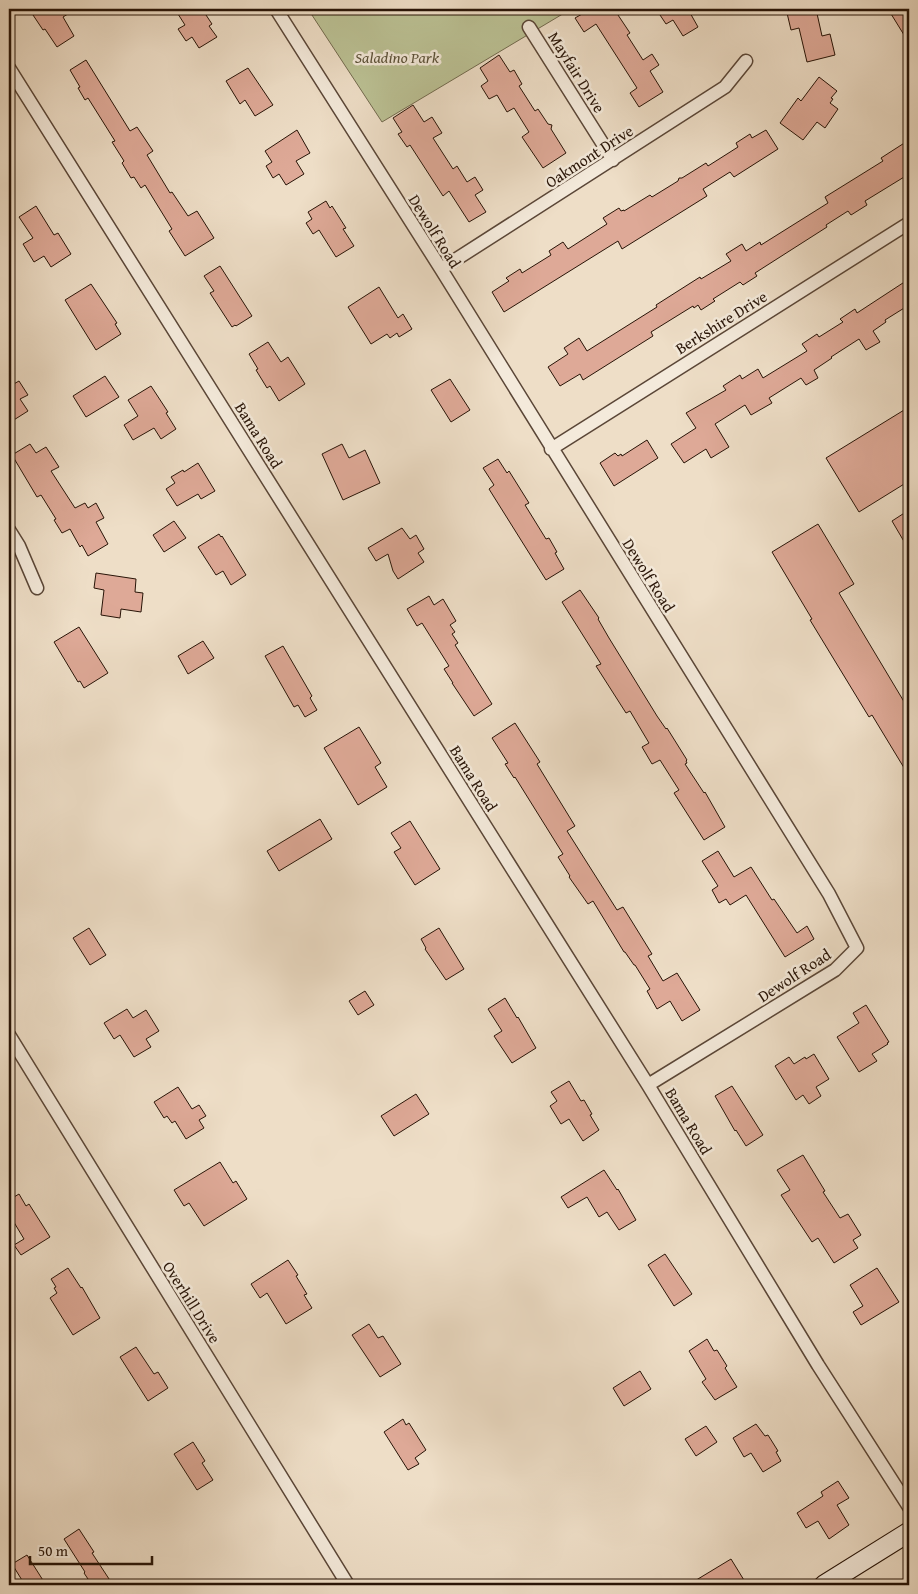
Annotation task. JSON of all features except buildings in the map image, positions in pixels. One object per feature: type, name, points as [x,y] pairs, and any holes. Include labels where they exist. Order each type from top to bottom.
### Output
[{"type":"main road","points":[[824,1585],[909,1532]]},
{"type":"street","name":"Dewolf Road","points":[[276,9],[829,894],[857,948],[835,970],[648,1085]]},
{"type":"street","name":"Mayfair Drive","points":[[529,27],[613,160]]},
{"type":"street","name":"Oakmont Drive","points":[[440,269],[613,160],[724,87],[746,61]]},
{"type":"street","name":"Bama Road","points":[[9,68],[648,1085],[818,1365],[909,1507]]},
{"type":"street","name":"Berkshire Drive","points":[[551,449],[909,223]]},
{"type":"street","points":[[9,530],[19,546],[37,588]]},
{"type":"street","name":"Overhill Drive","points":[[9,1035],[348,1585]]},
{"type":"green space","name":"Saladino Park","points":[[308,9],[571,9],[382,122]]}]
